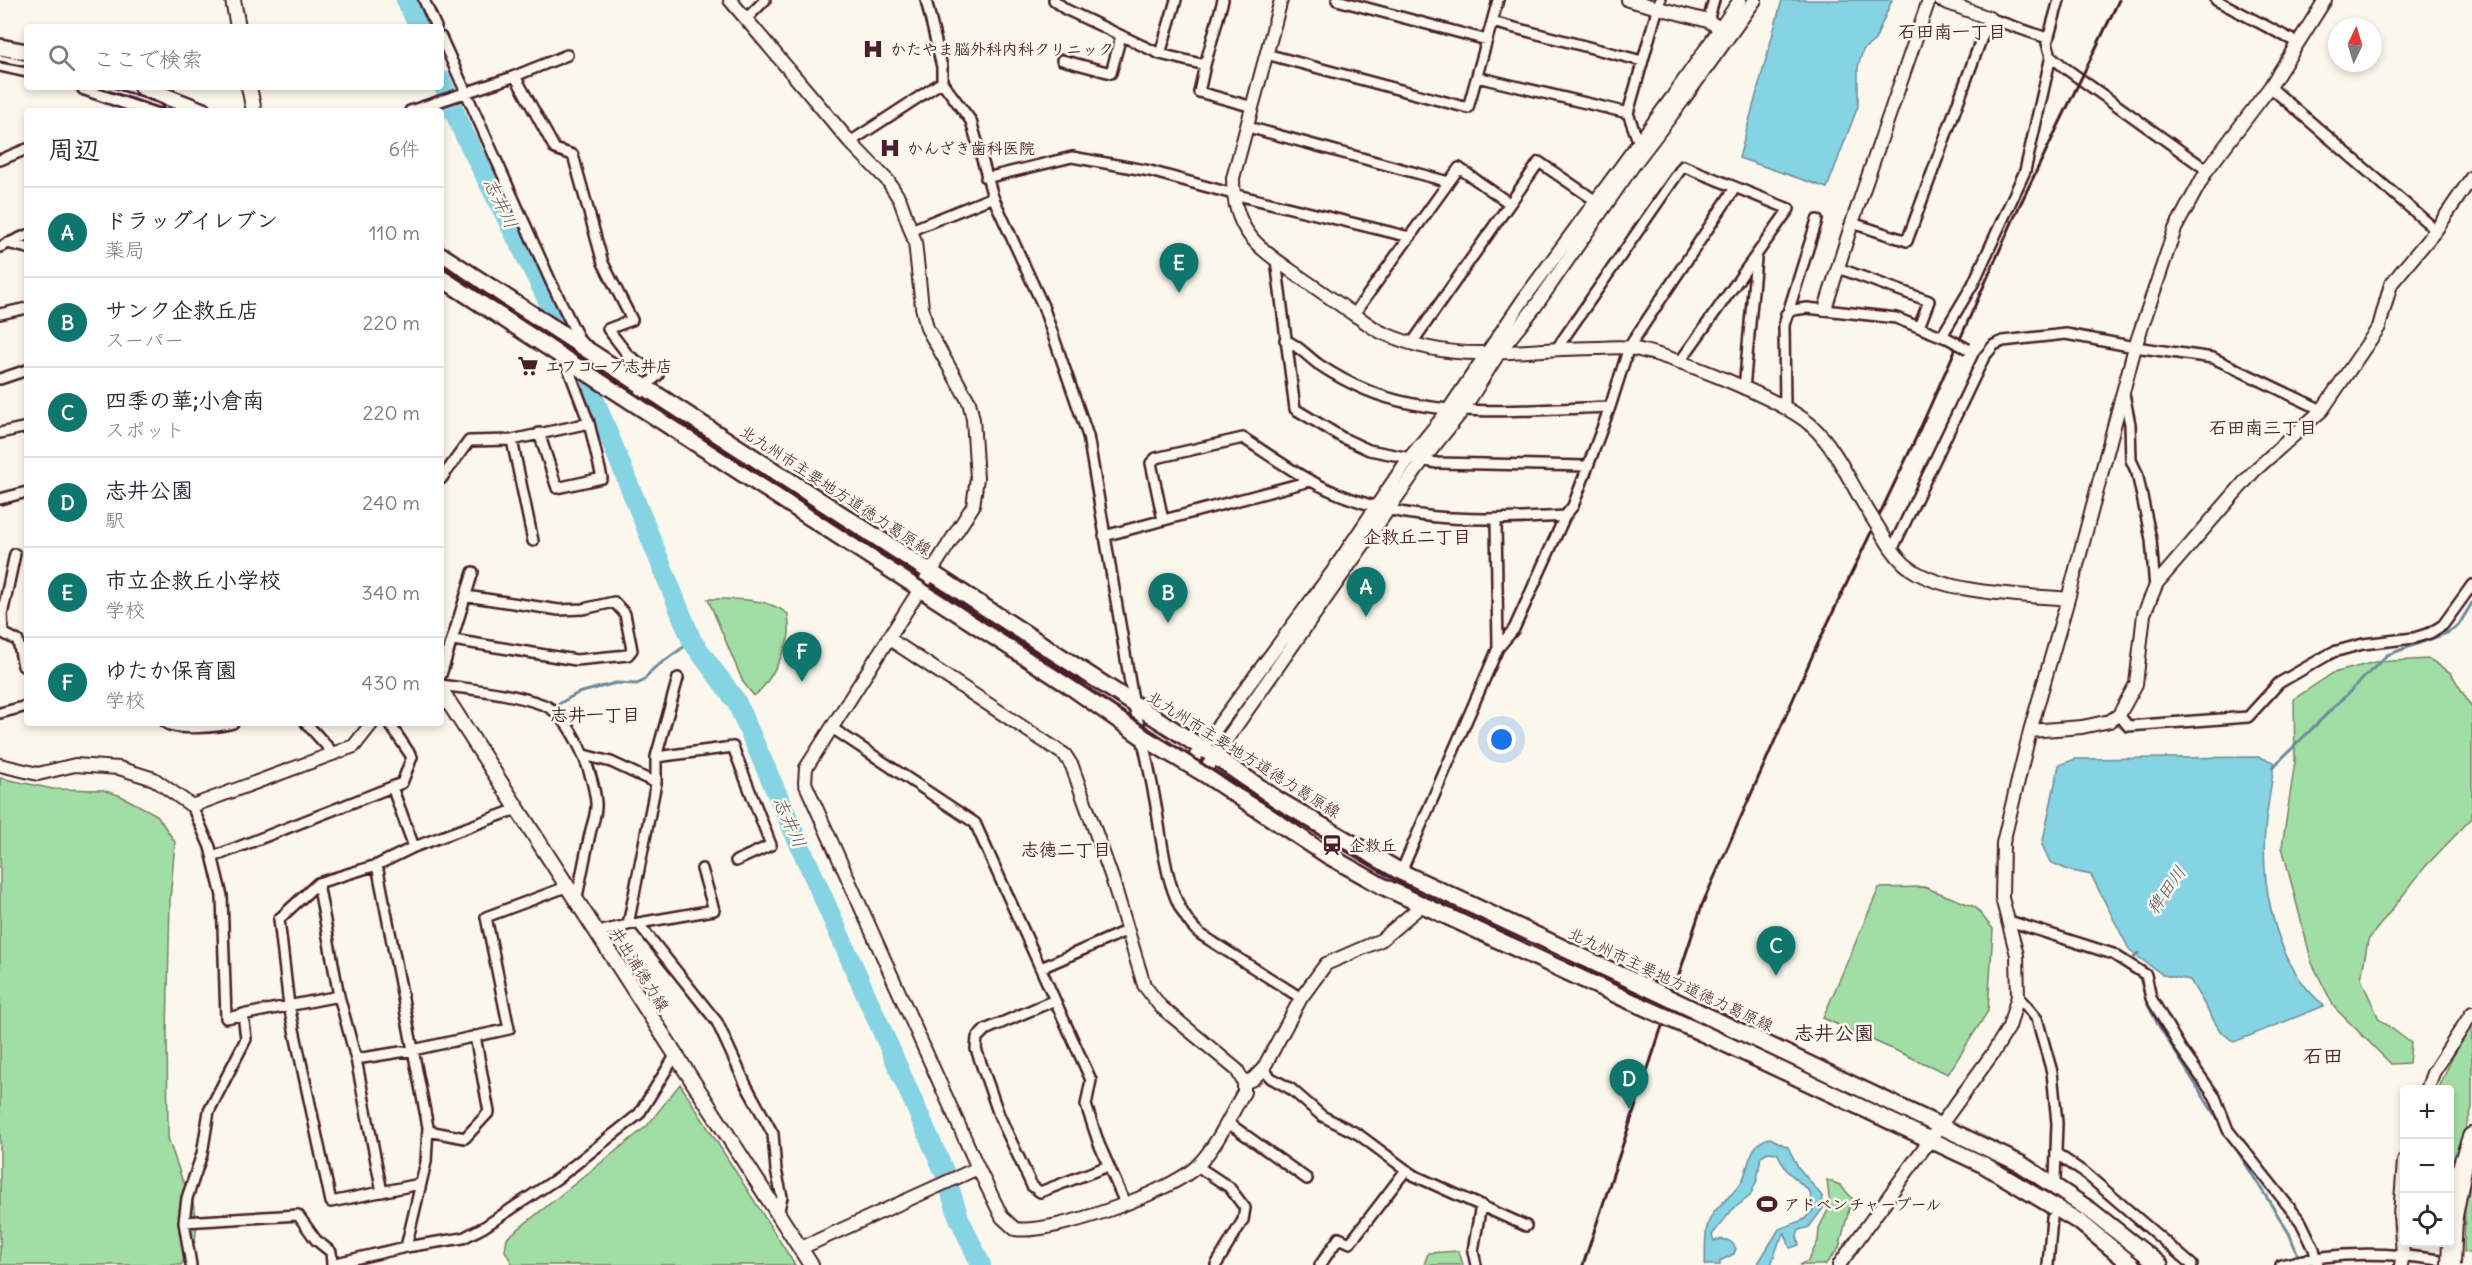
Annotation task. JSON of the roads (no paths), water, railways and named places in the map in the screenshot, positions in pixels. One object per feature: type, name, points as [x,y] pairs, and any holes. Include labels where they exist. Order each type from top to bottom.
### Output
[{"type":"highway","points":[[2445,1262],[2463,1164],[2472,1137]]},
{"type":"main road","points":[[233,0],[234,24]]},
{"type":"main road","points":[[0,47],[24,51]]},
{"type":"main road","points":[[0,63],[24,68]]},
{"type":"main road","points":[[91,90],[121,106]]},
{"type":"main road","points":[[152,90],[196,108]]},
{"type":"main road","points":[[250,90],[253,108]]},
{"type":"main road","name":"北九州市主要地方道徳力葛原線","points":[[444,257],[1200,749],[1216,757],[1278,800],[1401,872],[2021,1164],[2090,1210],[2160,1265]]},
{"type":"main road","points":[[444,280],[563,355],[1070,686],[1144,738],[1203,773],[1327,855],[1422,905],[1984,1165],[2081,1223],[2132,1265]]},
{"type":"main road","name":"井出浦徳力線","points":[[444,695],[811,1265]]},
{"type":"street","points":[[424,0],[435,24]]},
{"type":"street","points":[[730,0],[850,142],[888,181],[900,200],[915,242],[922,308],[927,328],[969,402],[973,419],[977,478],[973,506],[929,572],[806,768],[805,783],[1002,1217],[1015,1229],[1032,1230],[1097,1214],[1176,1181],[1197,1166],[1244,1092],[1244,1083],[1237,1070],[1160,1006],[1144,985],[1128,930],[1074,772],[1065,755],[888,638]]},
{"type":"street","points":[[746,19],[765,0]]},
{"type":"street","points":[[927,0],[942,67],[942,82],[971,121],[993,197],[1043,306],[1088,436],[1134,706],[1144,738],[1175,894],[1192,927],[1208,940],[1300,998]]},
{"type":"street","points":[[1054,0],[1065,9],[1160,54],[1205,65]]},
{"type":"street","points":[[1160,54],[1176,0]]},
{"type":"street","points":[[1223,0],[1199,92],[1253,107]]},
{"type":"street","points":[[1281,0],[1233,178],[1233,194],[1238,215],[1247,235],[1276,260],[1381,333],[1440,351],[1486,353],[1557,348],[1629,347],[1679,363],[1744,389],[1785,408],[1812,426],[1826,443],[1892,550],[1912,570],[1944,584],[2068,599]]},
{"type":"street","points":[[1337,0],[1487,40]]},
{"type":"street","points":[[1266,54],[1468,108],[1498,0]]},
{"type":"street","points":[[1628,0],[1659,4],[1708,21],[1726,31]]},
{"type":"street","points":[[1708,21],[1714,0]]},
{"type":"street","points":[[1189,765],[1333,571],[1463,410],[1500,351],[1535,307],[1726,31],[1740,0]]},
{"type":"street","points":[[1203,773],[1383,509],[1410,458],[1449,408],[1638,141],[1726,31],[1755,0]]},
{"type":"street","points":[[1825,309],[1852,222],[1929,0]]},
{"type":"street","points":[[1940,0],[2048,38]]},
{"type":"street","points":[[1944,337],[1973,284],[2025,171],[2051,56],[2048,38],[2059,0]]},
{"type":"street","points":[[2217,0],[2298,43]]},
{"type":"street","points":[[1839,1265],[1993,1053],[2008,1027],[2018,996],[2017,955],[2002,898],[2003,843],[2030,731],[2068,599],[2135,347],[2175,229],[2206,170],[2270,87],[2325,0]]},
{"type":"street","points":[[1638,141],[1629,113],[1659,4]]},
{"type":"street","points":[[1852,222],[1906,241],[1989,18]]},
{"type":"street","points":[[1492,22],[1642,61]]},
{"type":"street","points":[[1062,60],[1111,73],[1120,36]]},
{"type":"street","points":[[444,43],[551,282],[585,350]]},
{"type":"street","points":[[420,108],[515,76],[567,55]]},
{"type":"street","points":[[2051,56],[2206,170]]},
{"type":"street","points":[[515,76],[555,149],[573,155],[603,263],[632,320],[608,329],[628,355],[658,375],[634,402]]},
{"type":"street","points":[[1477,77],[1629,113]]},
{"type":"street","points":[[850,142],[942,82]]},
{"type":"street","points":[[2270,87],[2436,230]]},
{"type":"street","points":[[1248,127],[1449,182]]},
{"type":"street","points":[[0,160],[24,150]]},
{"type":"street","points":[[986,178],[1072,157],[1150,171],[1233,194],[1410,237]]},
{"type":"street","points":[[1412,343],[1539,162],[1596,201]]},
{"type":"street","points":[[1557,348],[1683,166],[1789,209],[1679,363]]},
{"type":"street","points":[[1354,314],[1459,168],[1509,202]]},
{"type":"street","points":[[2030,731],[2082,727],[2110,721],[2119,715],[2136,684],[2144,614],[2154,589],[2164,574],[2254,471],[2322,410],[2379,327],[2391,284],[2436,230],[2472,178]]},
{"type":"street","points":[[1401,872],[1498,648],[1514,629],[1565,516],[1573,506],[1610,407],[1629,347],[1735,188]]},
{"type":"street","points":[[911,230],[993,197]]},
{"type":"street","points":[[1785,408],[1784,325],[1817,220]]},
{"type":"street","points":[[4,245],[24,236]]},
{"type":"street","points":[[4,245],[24,248]]},
{"type":"street","points":[[1744,389],[1756,255]]},
{"type":"street","points":[[1276,260],[1295,409],[1343,438],[1369,450],[1437,463],[1587,466]]},
{"type":"street","points":[[1838,268],[1929,301],[1919,327]]},
{"type":"street","points":[[0,314],[24,309]]},
{"type":"street","points":[[1786,314],[1793,310],[1825,309],[1896,318],[1944,337],[1984,357]]},
{"type":"street","points":[[1892,550],[1984,357],[1994,345],[2003,341],[2066,334],[2213,358],[2322,410]]},
{"type":"street","points":[[1285,340],[1293,343],[1326,369],[1367,390],[1395,400],[1463,410],[1610,407]]},
{"type":"street","points":[[539,434],[556,488],[602,478],[589,423],[563,355]]},
{"type":"street","points":[[0,379],[24,371]]},
{"type":"street","points":[[2124,392],[2130,424],[2131,460],[2138,473],[2151,539],[2154,589]]},
{"type":"street","points":[[444,474],[469,441],[512,440],[589,423]]},
{"type":"street","points":[[0,433],[24,428]]},
{"type":"street","points":[[1163,520],[1151,463],[1156,458],[1244,438],[1310,481],[1383,509],[1417,517],[1496,520],[1565,516]]},
{"type":"street","points":[[512,440],[533,541]]},
{"type":"street","points":[[1104,536],[1310,481]]},
{"type":"street","points":[[0,499],[24,493]]},
{"type":"street","points":[[1496,520],[1498,648]]},
{"type":"street","points":[[15,554],[2,615],[3,633],[18,641],[24,666]]},
{"type":"street","points":[[444,666],[473,572]]},
{"type":"street","points":[[2119,715],[2128,726],[2248,717],[2279,683],[2333,652],[2363,644],[2414,638],[2430,633],[2443,625],[2472,585]]},
{"type":"street","points":[[453,640],[576,660],[628,655],[632,650],[626,614],[614,602],[583,609],[559,610],[466,596]]},
{"type":"street","points":[[628,925],[656,783],[656,757],[678,678]]},
{"type":"street","points":[[444,685],[485,691],[545,706],[566,724],[584,755],[596,802],[595,818],[590,831],[576,901]]},
{"type":"street","points":[[0,713],[24,707]]},
{"type":"street","points":[[170,726],[182,728],[202,726]]},
{"type":"street","points":[[309,726],[334,754]]},
{"type":"street","points":[[192,806],[354,746],[370,726]]},
{"type":"street","points":[[213,857],[402,783],[412,757],[391,726]]},
{"type":"street","points":[[832,728],[975,822],[1091,1080],[1086,1106],[1108,1166],[1125,1203]]},
{"type":"street","points":[[656,757],[733,747],[771,845],[736,861]]},
{"type":"street","points":[[584,755],[611,762],[656,783]]},
{"type":"street","points":[[0,765],[38,774],[75,765],[119,768],[154,779],[192,806],[210,847],[222,896],[226,1018],[339,996]]},
{"type":"street","points":[[392,787],[414,847]]},
{"type":"street","points":[[420,1184],[332,1202],[289,1006],[279,919],[318,883],[377,865],[414,847],[517,809]]},
{"type":"street","points":[[377,865],[428,1131],[426,1162],[406,1247]]},
{"type":"street","points":[[598,932],[714,910],[702,869]]},
{"type":"street","points":[[318,883],[339,996],[356,1059],[382,1192]]},
{"type":"street","points":[[356,1059],[413,1050],[509,1029],[486,917],[566,887]]},
{"type":"street","points":[[1244,1083],[1253,1079],[1263,1069],[1300,998],[1326,964],[1381,940],[1422,905]]},
{"type":"street","points":[[2008,921],[2113,954],[2146,975],[2151,998],[2181,1049],[2215,1097],[2228,1130],[2301,1222],[2317,1261]]},
{"type":"street","points":[[638,923],[713,1016],[773,1134],[776,1170],[782,1197],[778,1214]]},
{"type":"street","points":[[1041,968],[1128,930]]},
{"type":"street","points":[[2018,996],[2037,1019],[2052,1072],[2057,1123],[2055,1180]]},
{"type":"street","points":[[1055,1000],[985,1030],[978,1038],[976,1049],[999,1115],[1032,1186],[1040,1192],[1108,1166]]},
{"type":"street","points":[[2428,1085],[2433,1073],[2472,1012]]},
{"type":"street","points":[[191,1265],[184,1222],[188,1198],[202,1154],[209,1111],[246,1039],[243,1014]]},
{"type":"street","points":[[428,1131],[465,1138],[489,1112],[474,1036]]},
{"type":"street","points":[[184,1222],[298,1215],[316,1240],[331,1252],[332,1264],[406,1247],[463,1239],[558,1178],[639,1114],[675,1056]]},
{"type":"street","points":[[1263,1069],[1271,1078],[1291,1089],[1322,1116],[1358,1134],[1426,1182],[1526,1226]]},
{"type":"street","points":[[1227,1122],[1307,1179]]},
{"type":"street","points":[[2056,1154],[2086,1174],[2192,1265]]},
{"type":"street","points":[[1197,1166],[1229,1187],[1245,1208],[1243,1220],[1216,1265]]},
{"type":"street","points":[[801,1248],[978,1168]]},
{"type":"street","points":[[1320,1265],[1339,1238],[1350,1243],[1406,1170]]},
{"type":"street","points":[[2402,1193],[2402,1260]]},
{"type":"street","points":[[1476,1265],[1473,1251],[1481,1205]]},
{"type":"street","points":[[2048,1265],[2052,1218]]},
{"type":"street","points":[[2281,1265],[2317,1261],[2445,1262]]},
{"type":"water","points":[[1782,0],[1892,0],[1875,40],[1863,50],[1858,67],[1858,106],[1827,188],[1739,158]]},
{"type":"water","points":[[2259,757],[2274,762],[2264,849],[2267,891],[2277,932],[2294,970],[2307,989],[2324,1006],[2234,1042],[2220,1031],[2190,980],[2163,975],[2130,951],[2091,875],[2068,870],[2050,862],[2042,845],[2059,765],[2075,759]]},
{"type":"water","points":[[1770,1138],[1788,1147],[1798,1167],[1822,1196],[1824,1207],[1809,1227],[1799,1230],[1797,1236],[1799,1245],[1790,1248],[1785,1233],[1779,1242],[1771,1265],[1757,1265],[1779,1229],[1803,1220],[1813,1211],[1810,1192],[1787,1171],[1777,1153],[1768,1152],[1761,1156],[1757,1180],[1750,1196],[1732,1210],[1712,1235],[1714,1241],[1730,1241],[1736,1249],[1734,1254],[1720,1261],[1720,1265],[1705,1265],[1706,1233],[1711,1217],[1743,1179],[1758,1144]]},
{"type":"waterway","name":"志井川","points":[[406,0],[418,24]]},
{"type":"waterway","name":"志井川","points":[[444,87],[464,134],[561,326]]},
{"type":"waterway","name":"志井川","points":[[589,386],[692,641],[736,701],[944,1171],[959,1218],[981,1265]]},
{"type":"waterway","name":"稗田川","points":[[2272,768],[2387,655],[2447,633],[2458,626],[2472,603]]},
{"type":"waterway","points":[[555,706],[578,693],[616,683],[637,684],[643,681],[653,669],[692,641]]},
{"type":"waterway","name":"稗田川","points":[[2136,966],[2134,958],[2138,953]]},
{"type":"waterway","name":"稗田川","points":[[2138,972],[2148,1005],[2159,1026],[2289,1233],[2302,1265]]},
{"type":"railway","points":[[1583,1265],[1702,905],[1814,652],[1915,440],[2018,209],[2119,0]]},
{"type":"railway","points":[[0,62],[24,66]]},
{"type":"railway","points":[[105,90],[159,108]]},
{"type":"railway","points":[[444,265],[563,347],[1241,789],[1409,888],[1511,936]]},
{"type":"place","name":"かたやま脳外科内科クリニック","points":[[873,49]]},
{"type":"place","name":"かんざき歯科医院","points":[[890,148]]},
{"type":"place","name":"市立企救丘小学校","points":[[1179,293]]},
{"type":"place","name":"エフコープ志井店","points":[[528,366]]},
{"type":"place","name":"ドラッグイレブン","points":[[1366,617]]},
{"type":"place","name":"サンク企救丘店","points":[[1168,623]]},
{"type":"place","name":"ゆたか保育園","points":[[802,682]]},
{"type":"place","name":"企救丘","points":[[1332,845]]},
{"type":"place","name":"四季の華;小倉南","points":[[1776,976]]},
{"type":"place","name":"志井公園","points":[[1629,1109]]},
{"type":"place","name":"アドベンチャープール","points":[[1767,1204]]},
{"type":"district","name":"石田南一丁目","points":[[1952,31]]},
{"type":"district","name":"石田南三丁目","points":[[2263,427]]},
{"type":"district","name":"企救丘二丁目","points":[[1417,536]]},
{"type":"district","name":"志井一丁目","points":[[595,714]]},
{"type":"district","name":"志徳二丁目","points":[[1066,849]]},
{"type":"district","name":"志井公園","points":[[1834,1032]]},
{"type":"district","name":"石田","points":[[2323,1055]]}]
